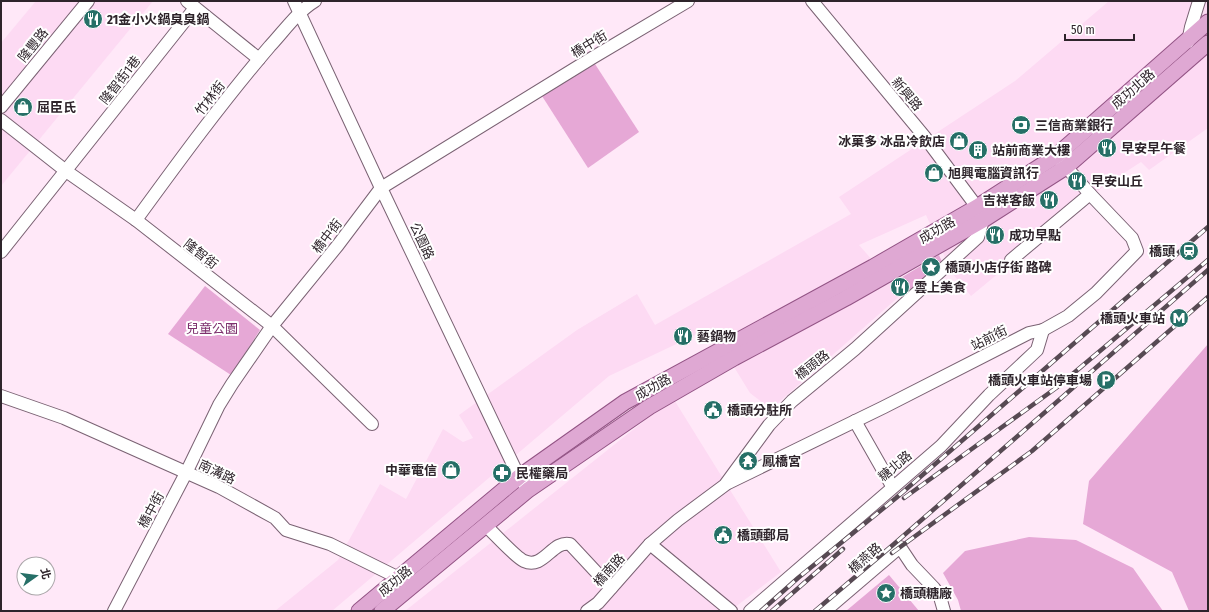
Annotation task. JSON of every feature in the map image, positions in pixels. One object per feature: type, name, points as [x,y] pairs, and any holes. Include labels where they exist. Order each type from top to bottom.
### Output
[{"type":"main road","name":"成功北路","points":[[980,213],[1061,161],[1192,47],[1208,22]]},
{"type":"main road","name":"成功北路","points":[[1192,47],[1208,43]]},
{"type":"main road","name":"成功路","points":[[359,611],[519,477],[625,402],[873,267],[980,213]]},
{"type":"main road","name":"成功路","points":[[382,611],[528,490],[649,406],[734,358],[846,298],[980,213]]},
{"type":"street","name":"隆豐路","points":[[1,107],[88,1]]},
{"type":"street","name":"公園路","points":[[294,1],[381,188],[519,477],[528,490]]},
{"type":"street","name":"竹林街","points":[[136,220],[197,138],[259,59],[300,13],[315,1]]},
{"type":"street","name":"橋中街","points":[[114,611],[219,406],[272,326],[338,245],[381,188],[592,58],[688,1]]},
{"type":"street","name":"新興路","points":[[812,1],[924,136],[980,213]]},
{"type":"street","points":[[1192,47],[1190,27],[1199,1]]},
{"type":"street","points":[[191,4],[259,59]]},
{"type":"street","name":"隆智街1巷","points":[[1,252],[66,171],[191,4]]},
{"type":"street","name":"隆智街","points":[[1,120],[66,171],[136,220],[272,326],[372,424]]},
{"type":"street","name":"站前街","points":[[725,485],[1029,333],[1044,330],[1068,316],[1096,293],[1137,251],[1132,238],[1061,161]]},
{"type":"street","points":[[1011,260],[1090,194]]},
{"type":"street","name":"橋頭路","points":[[650,544],[678,520],[725,485],[768,425],[801,392],[855,349],[978,237],[980,213]]},
{"type":"street","name":"糖北路","points":[[750,611],[820,552],[892,486],[941,446],[989,395],[1037,350],[1044,330]]},
{"type":"street","name":"南溝路","points":[[1,396],[64,418],[219,487],[274,518],[286,530],[330,544],[414,585]]},
{"type":"street","points":[[855,421],[892,486]]},
{"type":"street","points":[[486,525],[523,561],[531,563],[541,561],[561,544],[570,544],[611,588]]},
{"type":"street","points":[[650,544],[731,611]]},
{"type":"street","name":"橋南路","points":[[587,611],[598,603],[650,544]]},
{"type":"street","name":"橋燕路","points":[[825,611],[900,547],[912,565],[934,588],[940,597],[944,611]]},
{"type":"shaded area","points":[[36,1],[153,1],[1,186],[1,43]]},
{"type":"shaded area","points":[[1109,1],[1208,1],[1208,128],[1149,170],[1141,162],[1104,186],[971,296],[952,273],[926,215],[859,245],[902,294],[771,409],[750,393],[710,328],[609,376],[332,611],[275,611],[338,560],[380,484],[406,499],[443,429],[463,442],[473,438],[459,415],[577,330],[637,294],[655,325],[851,214],[839,197],[1015,81]]},
{"type":"shaded area","points":[[673,398],[781,572],[730,611],[405,611]]},
{"type":"green space","points":[[595,64],[639,132],[588,168],[542,96]]},
{"type":"green space","points":[[939,255],[943,264],[908,293],[899,279]]},
{"type":"green space","name":"兒童公園","points":[[205,286],[260,330],[231,375],[168,334]]},
{"type":"green space","points":[[1208,344],[1208,611],[1189,611],[1172,572],[1083,524],[1089,481]]},
{"type":"green space","points":[[1029,537],[1076,540],[1133,568],[1163,611],[961,611],[958,600],[943,573],[965,551]]},
{"type":"green space","name":"橋頭糖廠","points":[[889,575],[919,611],[846,611]]},
{"type":"railway","points":[[761,611],[798,578],[896,498],[1208,227]]},
{"type":"railway","points":[[904,498],[1056,388],[1208,260]]},
{"type":"railway","points":[[815,611],[1208,270]]},
{"type":"railway","points":[[892,553],[1032,451],[1208,297]]},
{"type":"railway","points":[[772,611],[843,549]]},
{"type":"place","name":"21金小火鍋臭臭鍋","points":[[93,19]]},
{"type":"place","name":"屈臣氏","points":[[23,107]]},
{"type":"place","name":"三信商業銀行","points":[[1021,125]]},
{"type":"place","name":"冰菓多 冰品冷飲店","points":[[959,141]]},
{"type":"place","name":"早安早午餐","points":[[1107,148]]},
{"type":"place","name":"站前商業大樓","points":[[978,150]]},
{"type":"place","name":"旭興電腦資訊行","points":[[934,173]]},
{"type":"place","name":"早安山丘","points":[[1077,181]]},
{"type":"place","name":"吉祥客飯","points":[[1049,200]]},
{"type":"place","name":"成功早點","points":[[995,235]]},
{"type":"place","name":"橋頭","points":[[1189,251]]},
{"type":"place","name":"橋頭小店仔街 路碑","points":[[931,267]]},
{"type":"place","name":"雲上美食","points":[[900,287]]},
{"type":"place","name":"橋頭火車站","points":[[1179,318]]},
{"type":"place","name":"藝鍋物","points":[[683,336]]},
{"type":"place","name":"橋頭火車站停車場","points":[[1106,380]]},
{"type":"place","name":"橋頭分駐所","points":[[713,410]]},
{"type":"place","name":"鳳橋宮","points":[[748,461]]},
{"type":"place","name":"中華電信","points":[[451,470]]},
{"type":"place","name":"民權藥局","points":[[502,473]]},
{"type":"place","name":"橋頭郵局","points":[[723,535]]},
{"type":"place","name":"橋頭糖廠","points":[[886,593]]}]
